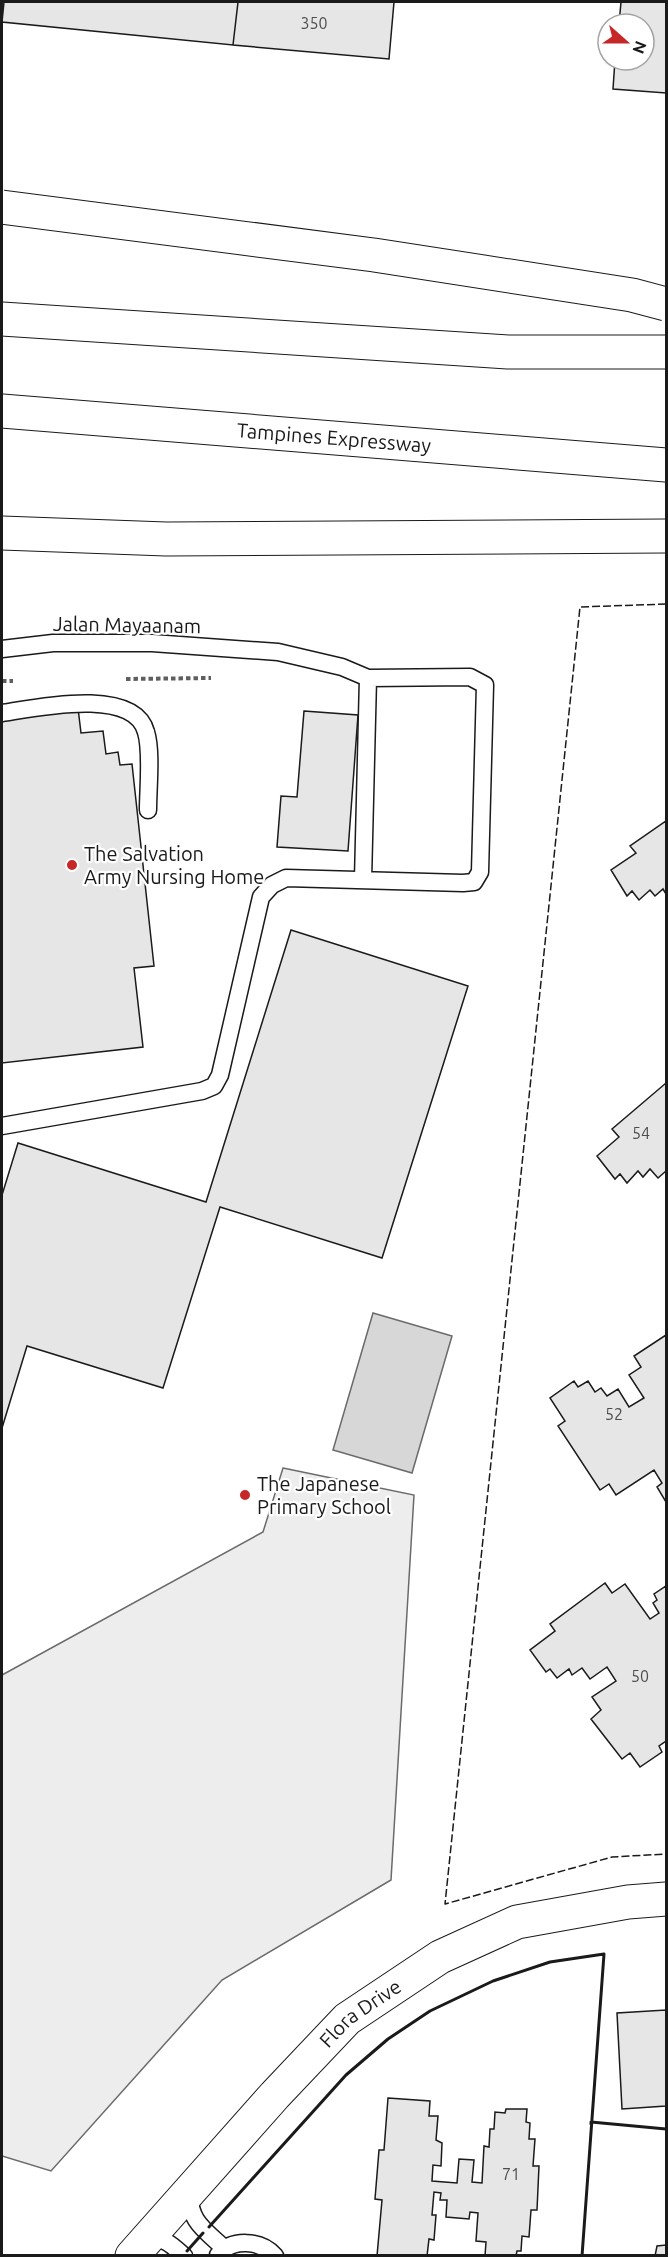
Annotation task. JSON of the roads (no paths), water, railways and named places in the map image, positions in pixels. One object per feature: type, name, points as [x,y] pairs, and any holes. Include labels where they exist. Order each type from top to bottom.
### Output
[{"type":"main road","points":[[2,208],[350,251],[633,292],[666,294]]},
{"type":"main road","points":[[2,208],[374,255],[632,295],[666,304]]},
{"type":"main road","points":[[2,319],[508,352],[666,351]]},
{"type":"main road","name":"Tampines Expressway","points":[[2,411],[666,465]]},
{"type":"main road","points":[[2,533],[166,539],[666,536]]},
{"type":"main road","name":"Flora Drive","points":[[139,2247],[274,2095],[347,2019],[440,1957],[517,1922],[628,1902],[666,1899]]},
{"type":"lane","name":"Jalan Mayaanam","points":[[2,649],[53,643],[152,643],[278,652],[321,660],[368,678]]},
{"type":"lane","points":[[2,1126],[202,1091],[214,1086],[220,1075],[261,897],[273,885],[286,878],[463,883],[474,882],[480,872],[485,685],[470,676],[368,678],[363,880]]},
{"type":"lane","points":[[2,713],[75,703],[98,703],[122,709],[141,721],[148,744],[148,810]]},
{"type":"lane","points":[[190,2191],[189,2205],[192,2218],[221,2252],[237,2244],[255,2243],[271,2250],[275,2256]]},
{"type":"lane","points":[[139,2247],[160,2238],[168,2241],[184,2256]]},
{"type":"place","name":"The Salvation Army Nursing Home","points":[[72,865]]},
{"type":"place","name":"The Japanese Primary School","points":[[245,1495]]}]
